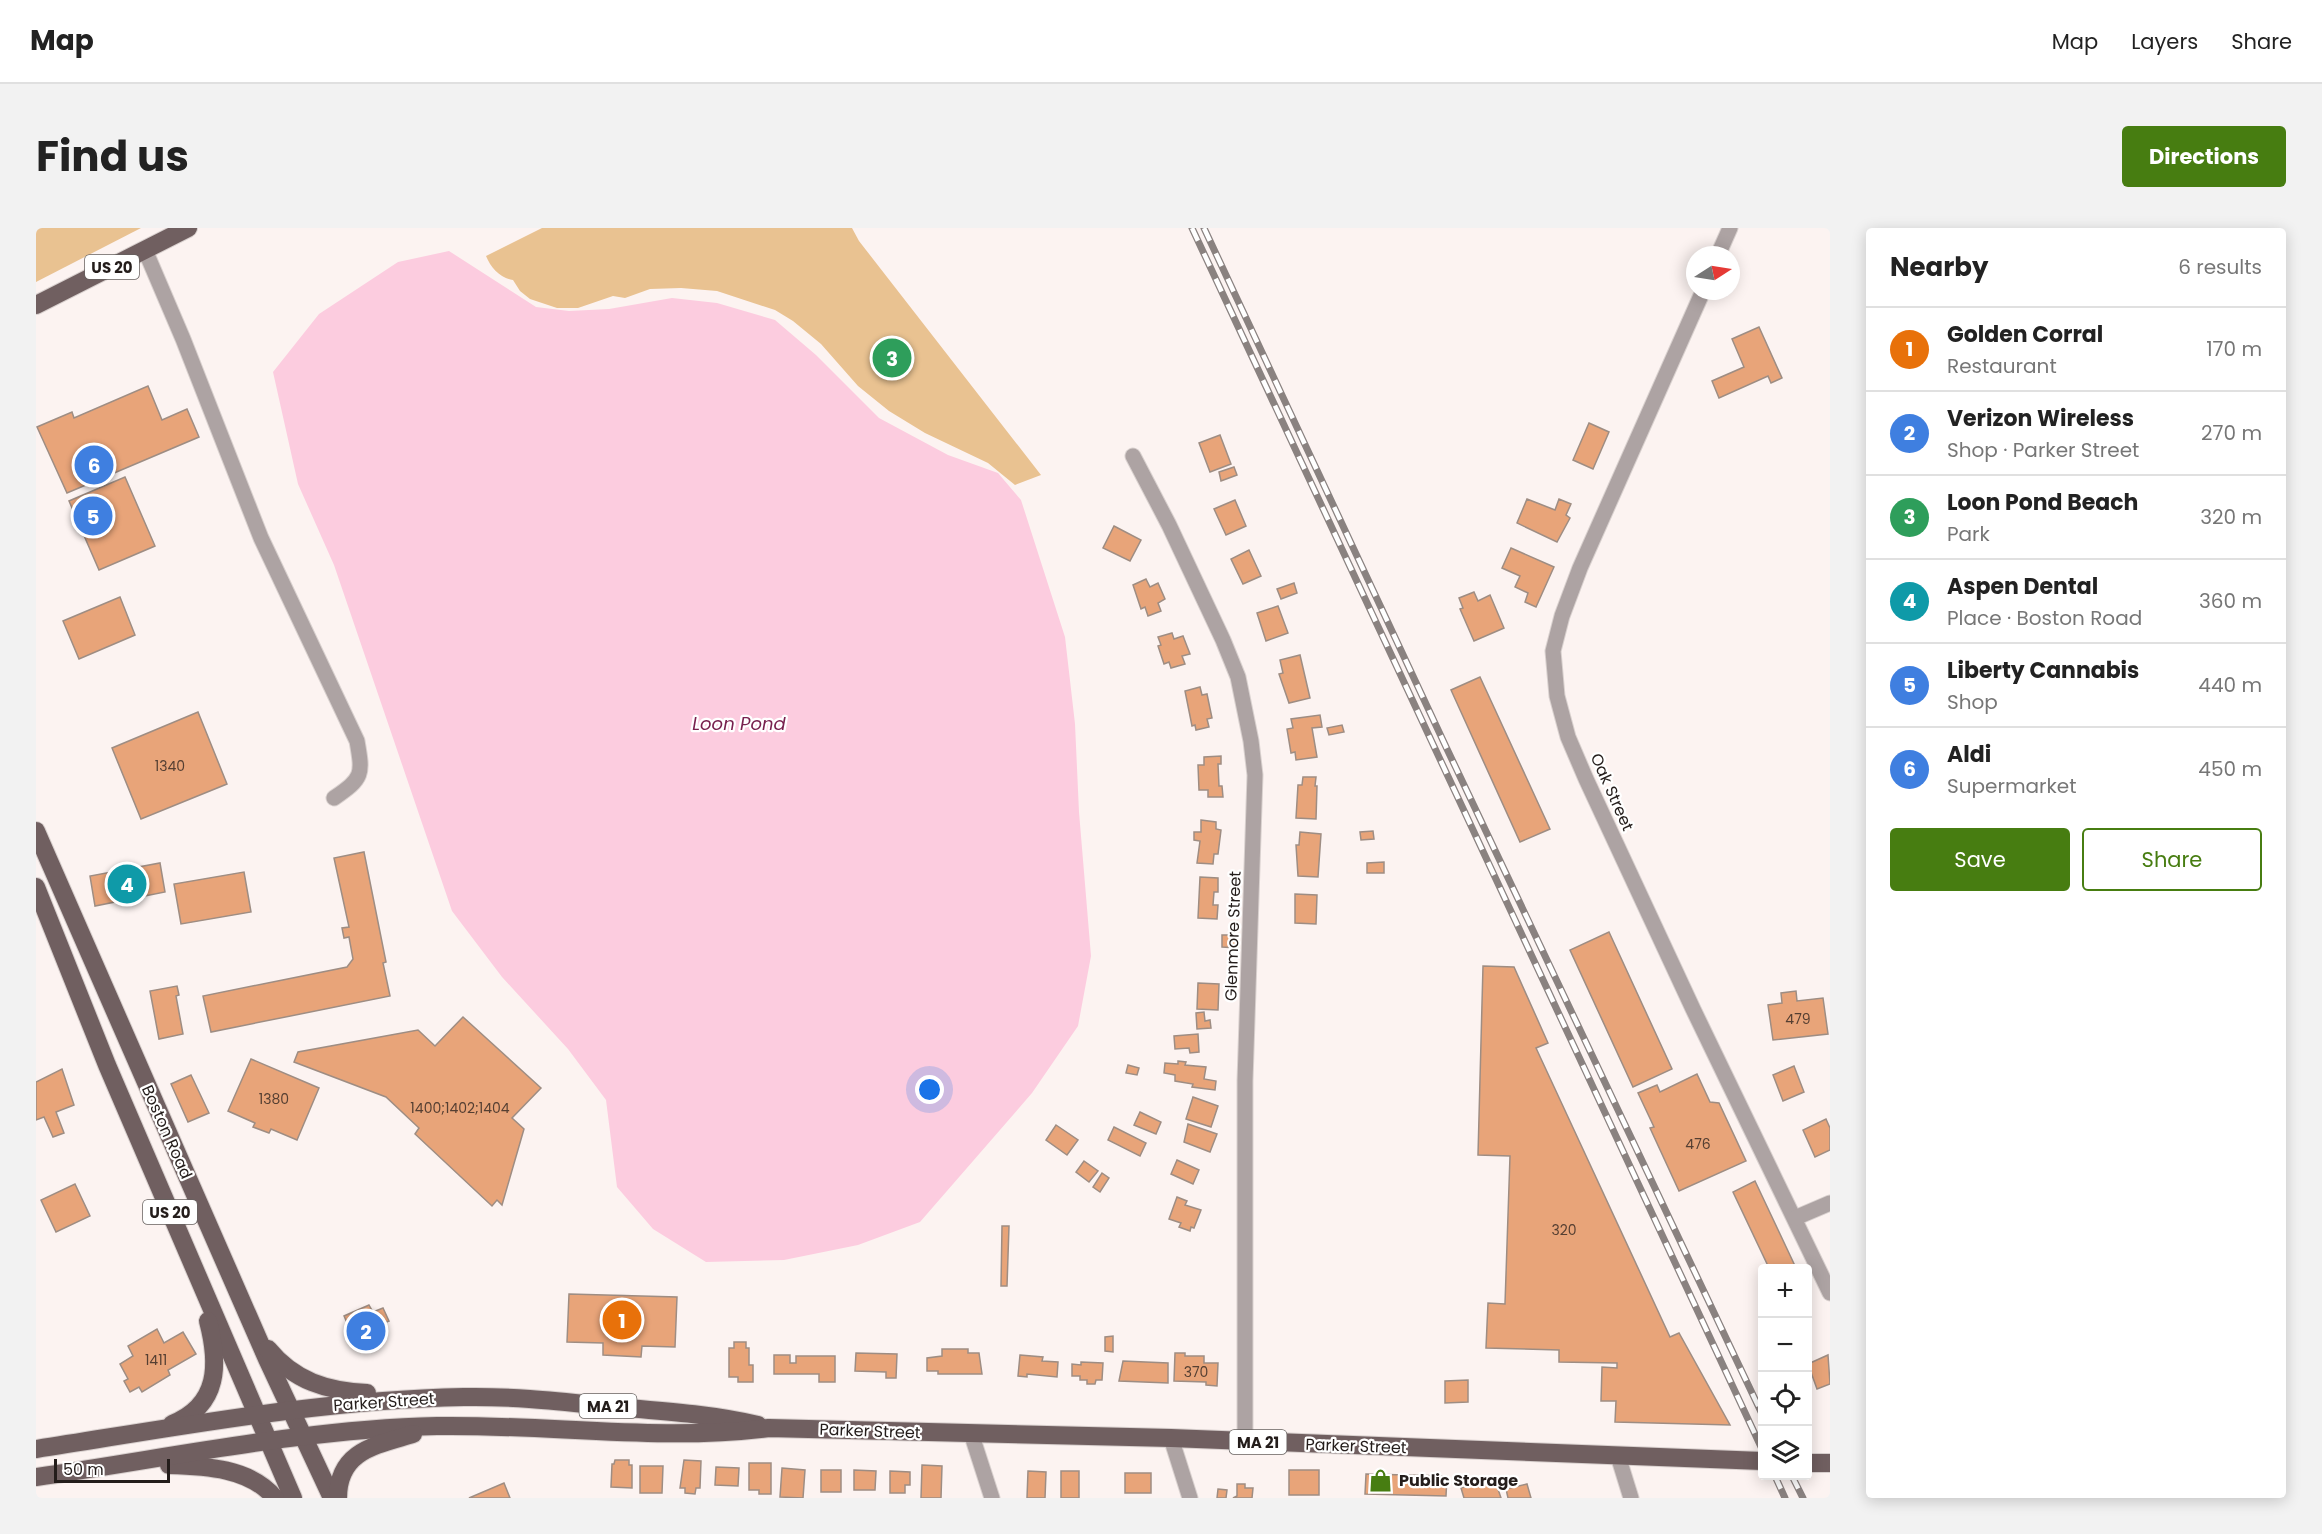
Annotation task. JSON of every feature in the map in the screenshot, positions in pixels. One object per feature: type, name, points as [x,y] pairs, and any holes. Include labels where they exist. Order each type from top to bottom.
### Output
[{"type":"main road","name":"US 20","points":[[36,305],[188,228]]},
{"type":"main road","name":"Boston Road","points":[[36,831],[251,1322],[332,1498]]},
{"type":"main road","name":"Boston Road","points":[[36,887],[107,1065],[293,1498]]},
{"type":"main road","points":[[143,1432],[165,1427],[186,1417],[201,1403],[214,1377],[216,1364],[212,1338],[192,1262]]},
{"type":"main road","points":[[251,1322],[257,1335],[273,1356],[295,1375],[312,1384],[346,1392],[447,1398]]},
{"type":"main road","name":"Parker Street","points":[[36,1449],[291,1410],[363,1402],[447,1398],[533,1400],[713,1415],[769,1428]]},
{"type":"main road","name":"Parker Street","points":[[36,1478],[303,1437],[352,1431],[436,1426],[712,1434],[769,1428],[1171,1438],[1758,1461]]},
{"type":"main road","points":[[338,1498],[341,1476],[346,1466],[363,1450],[436,1426]]},
{"type":"main road","points":[[135,1463],[222,1469],[245,1476],[268,1490],[275,1498]]},
{"type":"main road","points":[[1812,1463],[1830,1463]]},
{"type":"street","points":[[1722,246],[1730,228]]},
{"type":"street","points":[[145,250],[183,339],[261,538],[357,741],[362,766],[356,783],[334,798]]},
{"type":"street","name":"Oak Street","points":[[1699,300],[1580,568],[1562,616],[1553,651],[1557,696],[1568,737],[1586,779],[1693,1009],[1830,1293]]},
{"type":"street","name":"Glenmore Street","points":[[1133,456],[1169,525],[1238,677],[1251,741],[1255,775],[1245,1081],[1245,1442]]},
{"type":"street","points":[[1795,1218],[1830,1203]]},
{"type":"street","points":[[970,1433],[992,1498]]},
{"type":"street","points":[[1171,1438],[1190,1498]]},
{"type":"street","points":[[1618,1456],[1632,1498]]},
{"type":"shaded area","points":[[36,228],[141,228],[36,282]]},
{"type":"shaded area","points":[[542,228],[852,228],[859,241],[1041,475],[1015,485],[988,463],[925,433],[889,411],[858,386],[821,344],[793,321],[775,310],[717,291],[681,288],[650,289],[625,298],[613,296],[578,308],[557,308],[530,299],[520,291],[513,280],[496,272],[486,256]]},
{"type":"water","name":"Loon Pond","points":[[449,251],[536,307],[569,311],[609,309],[672,298],[717,303],[775,320],[816,355],[879,418],[948,455],[998,473],[1021,500],[1065,637],[1075,724],[1079,812],[1091,956],[1078,1026],[1032,1093],[920,1222],[858,1245],[784,1260],[706,1262],[653,1229],[617,1187],[606,1100],[568,1049],[502,977],[452,911],[334,565],[298,484],[273,372],[319,314],[398,262]]},
{"type":"building","points":[[1759,327],[1782,378],[1771,383],[1768,376],[1719,398],[1712,381],[1744,367],[1732,339]]},
{"type":"building","points":[[148,386],[162,420],[187,409],[199,437],[67,493],[37,427],[72,412],[74,418]]},
{"type":"building","points":[[1589,423],[1609,432],[1593,469],[1573,460]]},
{"type":"building","points":[[1220,435],[1231,464],[1210,472],[1199,443]]},
{"type":"building","points":[[1234,467],[1237,475],[1221,481],[1219,472]]},
{"type":"building","points":[[125,477],[155,546],[99,570],[69,501]]},
{"type":"building","points":[[1527,499],[1555,510],[1559,499],[1571,504],[1566,515],[1570,518],[1557,542],[1517,523]]},
{"type":"building","points":[[1235,500],[1246,526],[1226,535],[1214,509]]},
{"type":"building","points":[[1114,526],[1141,540],[1130,561],[1103,548]]},
{"type":"building","points":[[1511,548],[1554,567],[1536,607],[1525,602],[1528,593],[1515,587],[1520,576],[1502,568]]},
{"type":"building","points":[[1249,550],[1261,576],[1243,584],[1231,559]]},
{"type":"building","points":[[1146,579],[1150,587],[1158,583],[1165,599],[1158,603],[1161,611],[1148,616],[1145,607],[1141,609],[1133,585]]},
{"type":"building","points":[[1294,583],[1297,593],[1281,599],[1277,589]]},
{"type":"building","points":[[1474,592],[1478,601],[1490,595],[1504,628],[1474,641],[1460,609],[1463,608],[1459,598]]},
{"type":"building","points":[[120,597],[135,635],[79,659],[63,621]]},
{"type":"building","points":[[1278,606],[1288,633],[1266,641],[1257,613]]},
{"type":"building","points":[[1172,633],[1174,639],[1183,636],[1190,654],[1182,656],[1185,664],[1171,668],[1169,662],[1164,664],[1158,646],[1161,645],[1158,637]]},
{"type":"building","points":[[1300,655],[1310,698],[1289,703],[1279,674],[1283,673],[1280,660]]},
{"type":"building","points":[[1480,677],[1550,829],[1520,842],[1451,690]]},
{"type":"building","points":[[1200,687],[1202,695],[1207,694],[1212,718],[1207,719],[1209,727],[1196,730],[1195,725],[1192,726],[1185,691]]},
{"type":"building","points":[[198,712],[227,784],[141,819],[112,748]]},
{"type":"building","points":[[1320,715],[1322,727],[1312,728],[1317,757],[1296,760],[1295,752],[1291,753],[1287,729],[1293,728],[1291,719]]},
{"type":"building","points":[[1342,725],[1344,732],[1329,735],[1327,728]]},
{"type":"building","points":[[1221,756],[1221,764],[1218,764],[1219,786],[1222,786],[1223,797],[1208,797],[1208,790],[1199,790],[1198,765],[1204,765],[1204,757]]},
{"type":"building","points":[[1303,777],[1316,777],[1316,819],[1296,818],[1298,785],[1302,785]]},
{"type":"building","points":[[1201,820],[1216,822],[1216,829],[1221,830],[1218,854],[1214,854],[1213,864],[1197,863],[1200,841],[1194,840],[1194,832],[1201,832]]},
{"type":"building","points":[[1373,831],[1374,839],[1361,840],[1360,832]]},
{"type":"building","points":[[1300,832],[1321,834],[1318,877],[1298,876],[1296,845],[1299,845]]},
{"type":"building","points":[[364,852],[386,962],[383,963],[390,996],[211,1032],[203,996],[347,967],[353,959],[349,937],[344,938],[342,928],[349,927],[334,858]]},
{"type":"building","points":[[1384,862],[1384,873],[1367,873],[1367,863]]},
{"type":"building","points":[[160,863],[165,892],[95,906],[90,876]]},
{"type":"building","points":[[244,872],[251,912],[181,924],[174,884]]},
{"type":"building","points":[[1200,877],[1218,878],[1218,892],[1214,892],[1213,905],[1218,905],[1217,919],[1198,918]]},
{"type":"building","points":[[1295,894],[1317,895],[1316,924],[1295,923]]},
{"type":"building","points":[[1609,932],[1672,1069],[1633,1087],[1570,950]]},
{"type":"building","points":[[1222,935],[1238,935],[1238,948],[1222,947]]},
{"type":"building","points":[[1483,966],[1514,967],[1548,1043],[1536,1048],[1670,1337],[1679,1333],[1730,1425],[1615,1422],[1616,1401],[1601,1401],[1602,1367],[1617,1368],[1617,1363],[1559,1362],[1559,1350],[1486,1348],[1488,1303],[1505,1304],[1510,1156],[1478,1155]]},
{"type":"building","points":[[1198,983],[1219,984],[1218,1010],[1197,1009]]},
{"type":"building","points":[[177,986],[179,995],[176,996],[183,1034],[159,1039],[150,991]]},
{"type":"building","points":[[1796,991],[1797,1001],[1823,998],[1828,1034],[1773,1040],[1768,1005],[1782,1003],[1781,993]]},
{"type":"building","points":[[1204,1012],[1205,1021],[1210,1020],[1211,1028],[1197,1029],[1196,1013]]},
{"type":"building","points":[[463,1017],[541,1088],[512,1118],[524,1129],[502,1205],[497,1200],[492,1206],[415,1134],[419,1128],[386,1097],[294,1062],[298,1052],[418,1030],[435,1046]]},
{"type":"building","points":[[1198,1034],[1199,1052],[1190,1053],[1189,1048],[1175,1049],[1174,1036]]},
{"type":"building","points":[[251,1059],[319,1088],[297,1140],[271,1129],[269,1133],[253,1127],[255,1123],[228,1111]]},
{"type":"building","points":[[1178,1061],[1186,1062],[1185,1065],[1206,1067],[1204,1079],[1216,1081],[1215,1090],[1192,1087],[1193,1084],[1175,1081],[1175,1075],[1164,1073],[1165,1063],[1178,1064]]},
{"type":"building","points":[[1128,1065],[1139,1068],[1137,1075],[1126,1073]]},
{"type":"building","points":[[1794,1066],[1804,1092],[1783,1101],[1773,1075]]},
{"type":"building","points":[[62,1069],[74,1105],[56,1112],[64,1133],[53,1137],[44,1117],[36,1120],[36,1082]]},
{"type":"building","points":[[1697,1074],[1710,1102],[1719,1103],[1746,1161],[1679,1191],[1650,1128],[1654,1127],[1638,1093],[1657,1085],[1660,1092]]},
{"type":"building","points":[[191,1075],[209,1113],[188,1122],[171,1084]]},
{"type":"building","points":[[1193,1097],[1218,1106],[1211,1127],[1186,1119]]},
{"type":"building","points":[[1140,1112],[1161,1122],[1156,1134],[1134,1125]]},
{"type":"building","points":[[1826,1119],[1830,1128],[1830,1150],[1815,1157],[1803,1130]]},
{"type":"building","points":[[1188,1124],[1217,1134],[1210,1152],[1184,1142]]},
{"type":"building","points":[[1056,1125],[1078,1140],[1067,1155],[1046,1140]]},
{"type":"building","points":[[1114,1127],[1146,1143],[1140,1156],[1108,1140]]},
{"type":"building","points":[[1177,1160],[1199,1170],[1193,1184],[1171,1174]]},
{"type":"building","points":[[1084,1161],[1098,1171],[1089,1182],[1076,1172]]},
{"type":"building","points":[[1102,1173],[1109,1178],[1100,1192],[1093,1187]]},
{"type":"building","points":[[1755,1181],[1794,1264],[1767,1264],[1733,1192]]},
{"type":"building","points":[[75,1184],[90,1216],[56,1232],[41,1200]]},
{"type":"building","points":[[1177,1197],[1187,1201],[1185,1205],[1201,1210],[1194,1228],[1191,1227],[1190,1231],[1179,1227],[1181,1223],[1169,1219]]},
{"type":"building","points":[[1002,1226],[1009,1226],[1007,1286],[1001,1286]]},
{"type":"building","points":[[569,1294],[677,1297],[675,1347],[642,1346],[641,1357],[603,1355],[603,1343],[567,1342]]},
{"type":"building","points":[[369,1305],[373,1312],[383,1308],[389,1321],[379,1325],[384,1336],[358,1348],[344,1316]]},
{"type":"building","points":[[157,1329],[164,1343],[183,1332],[196,1354],[168,1370],[170,1375],[142,1392],[139,1387],[130,1392],[124,1381],[128,1379],[120,1364],[133,1356],[128,1346]]},
{"type":"building","points":[[1113,1336],[1113,1352],[1105,1351],[1105,1337]]},
{"type":"building","points":[[734,1342],[746,1342],[746,1348],[749,1348],[749,1365],[753,1365],[753,1382],[738,1382],[738,1377],[729,1377],[729,1348],[734,1348]]},
{"type":"building","points":[[942,1349],[968,1349],[968,1353],[979,1353],[982,1374],[938,1374],[938,1371],[927,1371],[927,1358],[942,1356]]},
{"type":"building","points":[[856,1353],[897,1354],[896,1378],[886,1378],[886,1372],[855,1371]]},
{"type":"building","points":[[1175,1353],[1185,1353],[1185,1356],[1204,1356],[1204,1363],[1218,1363],[1217,1386],[1206,1385],[1206,1382],[1174,1381]]},
{"type":"building","points":[[774,1355],[790,1355],[790,1363],[796,1363],[796,1356],[835,1356],[835,1382],[819,1382],[819,1374],[774,1374]]},
{"type":"building","points":[[1020,1355],[1043,1357],[1042,1361],[1058,1362],[1057,1377],[1027,1374],[1027,1377],[1018,1376]]},
{"type":"building","points":[[1828,1355],[1830,1384],[1817,1389],[1812,1375],[1812,1362]]},
{"type":"building","points":[[1123,1361],[1168,1363],[1168,1383],[1119,1381]]},
{"type":"building","points":[[1081,1362],[1103,1363],[1102,1380],[1096,1380],[1095,1384],[1087,1384],[1087,1380],[1080,1380],[1080,1376],[1072,1376],[1072,1364],[1081,1365]]},
{"type":"building","points":[[1468,1380],[1468,1402],[1445,1403],[1445,1381]]},
{"type":"building","points":[[615,1460],[629,1460],[629,1465],[632,1465],[632,1488],[611,1487],[612,1464]]},
{"type":"building","points":[[684,1460],[701,1461],[700,1488],[696,1488],[695,1494],[685,1493],[685,1488],[680,1488]]},
{"type":"building","points":[[749,1463],[771,1463],[771,1494],[759,1494],[759,1490],[749,1490]]},
{"type":"building","points":[[922,1465],[942,1466],[941,1498],[921,1498]]},
{"type":"building","points":[[640,1466],[663,1466],[662,1493],[640,1493]]},
{"type":"building","points":[[716,1467],[739,1468],[738,1486],[715,1485]]},
{"type":"building","points":[[782,1468],[805,1470],[803,1498],[780,1497]]},
{"type":"building","points":[[821,1470],[841,1470],[841,1492],[821,1492]]},
{"type":"building","points":[[854,1470],[876,1471],[875,1490],[854,1490]]},
{"type":"building","points":[[1289,1470],[1319,1470],[1319,1495],[1289,1495]]},
{"type":"building","points":[[890,1471],[910,1472],[910,1485],[905,1485],[905,1493],[890,1493]]},
{"type":"building","points":[[1028,1471],[1046,1472],[1045,1498],[1027,1498]]},
{"type":"building","points":[[1061,1471],[1079,1471],[1079,1498],[1061,1498]]},
{"type":"building","points":[[1125,1473],[1151,1473],[1151,1493],[1125,1493]]},
{"type":"building","points":[[1366,1474],[1447,1476],[1446,1496],[1365,1494]]},
{"type":"building","points":[[1494,1477],[1501,1498],[1464,1498],[1461,1488]]},
{"type":"building","points":[[504,1483],[510,1498],[469,1498]]},
{"type":"building","points":[[1237,1484],[1245,1484],[1245,1488],[1253,1488],[1252,1498],[1233,1498],[1237,1496]]},
{"type":"building","points":[[1527,1484],[1531,1498],[1508,1498],[1506,1489]]},
{"type":"building","points":[[1218,1489],[1227,1490],[1226,1498],[1217,1498]]},
{"type":"railway","points":[[1192,228],[1758,1440]]},
{"type":"railway","points":[[1204,228],[1447,749],[1758,1406]]},
{"type":"railway","points":[[1777,1480],[1785,1498]]},
{"type":"railway","points":[[1794,1480],[1803,1498]]},
{"type":"place","name":"Loon Pond Beach","points":[[892,358]]},
{"type":"place","name":"Aldi","points":[[94,465]]},
{"type":"place","name":"Liberty Cannabis","points":[[93,516]]},
{"type":"place","name":"Aspen Dental","points":[[127,884]]},
{"type":"place","name":"Golden Corral","points":[[622,1320]]},
{"type":"place","name":"Verizon Wireless","points":[[366,1331]]},
{"type":"place","name":"Public Storage","points":[[1381,1480]]}]
